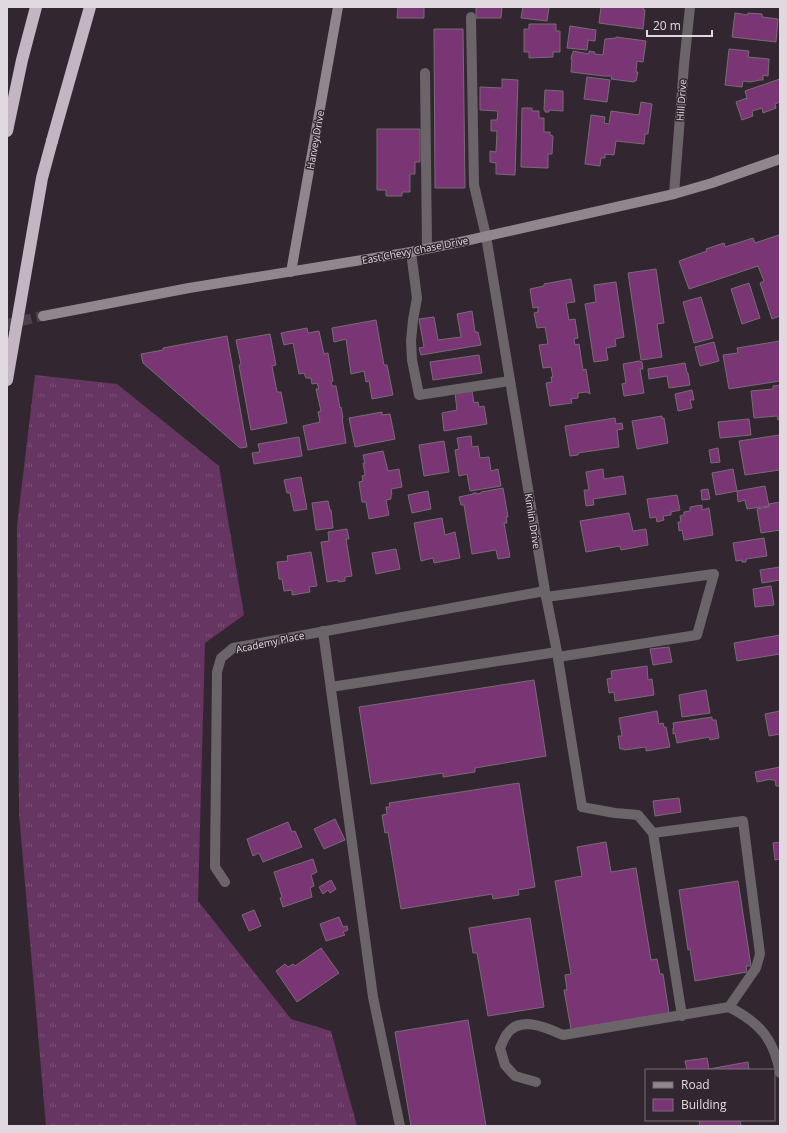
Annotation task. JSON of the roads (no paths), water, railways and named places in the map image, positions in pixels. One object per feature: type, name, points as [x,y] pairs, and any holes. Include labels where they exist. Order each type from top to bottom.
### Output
[{"type":"highway","points":[[7,131],[22,60],[36,7]]},
{"type":"highway","points":[[7,380],[42,178],[90,7]]},
{"type":"main road","name":"Harvey Drive","points":[[291,272],[338,7]]},
{"type":"main road","name":"East Chevy Chase Drive","points":[[43,316],[189,288],[411,252],[674,194],[712,183],[780,159]]},
{"type":"street","name":"Hill Drive","points":[[674,194],[690,7]]},
{"type":"street","name":"Kimlin Drive","points":[[471,17],[474,185],[486,236],[545,594],[558,655],[582,807],[615,813],[638,815],[653,833]]},
{"type":"street","points":[[425,73],[427,248]]},
{"type":"street","points":[[411,252],[417,298],[411,341],[412,360],[419,395],[510,381]]},
{"type":"street","name":"Academy Place","points":[[225,882],[215,867],[217,672],[221,658],[233,648],[323,631],[545,594],[714,574],[697,635],[558,655]]},
{"type":"street","points":[[323,631],[373,997],[400,1126]]},
{"type":"street","points":[[331,687],[558,655]]},
{"type":"street","points":[[682,1016],[653,833],[743,821],[760,954],[756,968],[729,1007]]},
{"type":"street","points":[[536,1082],[515,1076],[505,1065],[500,1048],[507,1033],[518,1025],[531,1024],[548,1028],[563,1035],[729,1007],[745,1015],[760,1028],[772,1044],[780,1073]]},
{"type":"tunnel","points":[[7,324],[43,316]]}]
